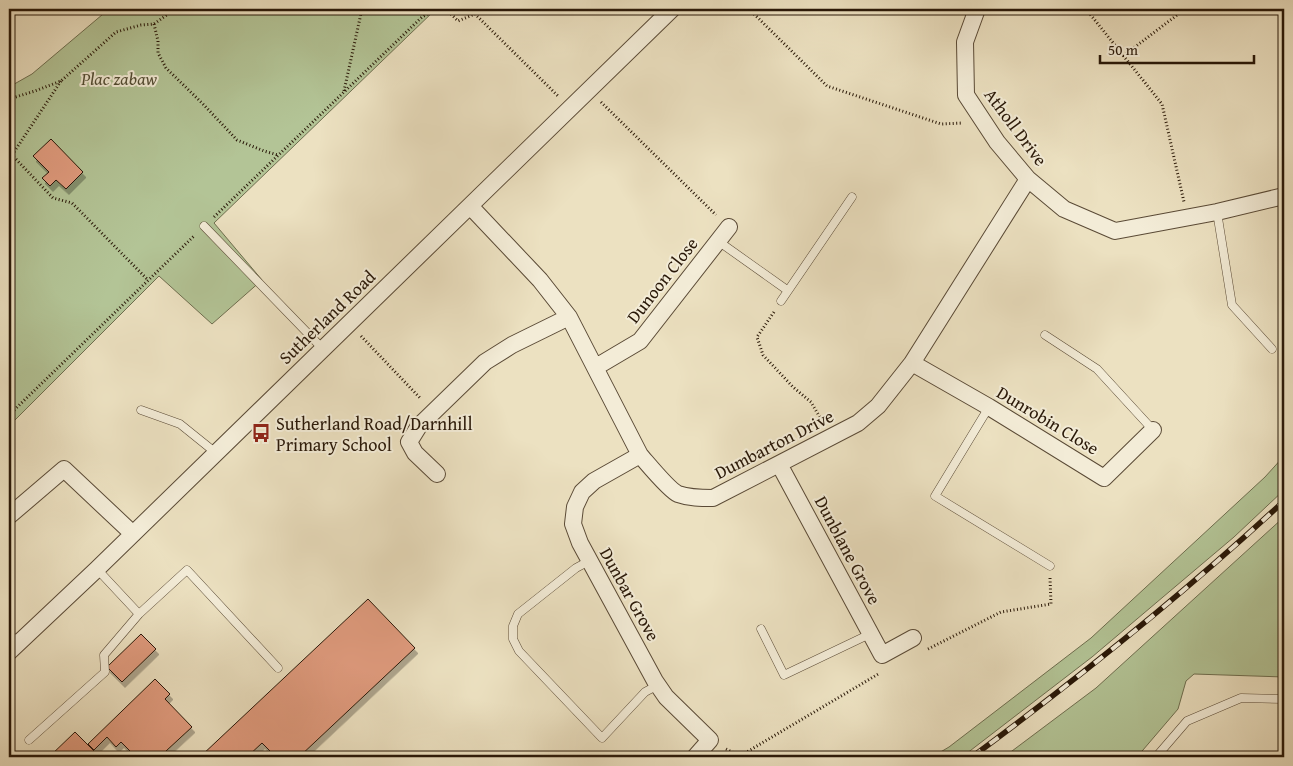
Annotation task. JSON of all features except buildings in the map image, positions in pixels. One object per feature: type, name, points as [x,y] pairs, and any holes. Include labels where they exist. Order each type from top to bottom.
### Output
[{"type":"street","name":"Sutherland Road","points":[[12,643],[97,569],[672,9]]},
{"type":"street","name":"Atholl Drive","points":[[977,9],[965,42],[966,95],[997,142],[1028,180],[1064,209],[1115,231],[1217,212],[1284,196]]},
{"type":"street","name":"Dumbarton Drive","points":[[470,206],[540,280],[570,317],[640,455],[677,494],[696,498],[713,498],[858,423],[878,406],[912,363],[1028,180]]},
{"type":"street","name":"Dunoon Close","points":[[596,367],[640,341],[729,227]]},
{"type":"street","points":[[438,474],[415,453],[409,442],[418,426],[485,362],[512,345],[570,317]]},
{"type":"street","name":"Dunrobin Close","points":[[912,363],[989,407],[1104,478],[1153,430]]},
{"type":"street","name":"Dunbar Grove","points":[[640,455],[594,481],[582,492],[575,507],[573,524],[580,543],[658,685],[666,697],[710,740],[695,757]]},
{"type":"street","name":"Dunblane Grove","points":[[779,464],[882,655],[913,638]]},
{"type":"street","points":[[9,516],[64,469],[133,534]]},
{"type":"lane","points":[[781,301],[852,197]]},
{"type":"lane","points":[[1217,212],[1232,304],[1272,349]]},
{"type":"lane","points":[[204,226],[323,348]]},
{"type":"lane","points":[[718,241],[787,290]]},
{"type":"lane","points":[[1045,335],[1097,369],[1153,430]]},
{"type":"lane","points":[[989,407],[935,496],[1050,566]]},
{"type":"lane","points":[[141,410],[180,424],[216,453]]},
{"type":"lane","points":[[590,561],[576,568],[518,614],[513,626],[513,639],[519,651],[602,738],[645,692],[658,685]]},
{"type":"lane","points":[[97,569],[139,614]]},
{"type":"lane","points":[[29,740],[105,672],[104,655],[139,614],[187,570],[278,668]]},
{"type":"lane","points":[[761,629],[784,675],[870,634]]},
{"type":"lane","points":[[1156,757],[1186,721],[1241,698],[1284,699]]},
{"type":"path","points":[[148,280],[72,202],[53,198],[12,155],[61,81],[116,32],[141,25],[154,24],[175,9]]},
{"type":"path","points":[[344,92],[362,9]]},
{"type":"path","points":[[9,415],[422,16],[437,9]]},
{"type":"path","points":[[446,9],[458,21],[475,14],[570,108]]},
{"type":"path","points":[[749,9],[827,86],[942,124],[984,122]]},
{"type":"path","points":[[1086,9],[1162,104],[1187,218]]},
{"type":"path","points":[[1123,56],[1185,9]]},
{"type":"path","points":[[154,24],[158,41],[158,53],[166,68],[237,140],[264,152],[278,155]]},
{"type":"path","points":[[9,99],[61,81]]},
{"type":"path","points":[[588,90],[729,227]]},
{"type":"path","points":[[781,301],[757,337],[763,355],[793,387],[812,402],[830,437]]},
{"type":"path","points":[[349,323],[433,411]]},
{"type":"green space","name":"Plac zabaw","points":[[109,9],[436,9],[214,223],[262,280],[212,324],[159,276],[9,426],[9,87],[32,74]]},
{"type":"green space","points":[[1284,456],[1284,490],[1234,537],[1092,657],[962,757],[932,757],[949,747],[1091,638],[1265,477]]},
{"type":"green space","points":[[1284,517],[1284,677],[1194,674],[1186,681],[1178,709],[1137,757],[1004,757],[1096,688]]},
{"type":"railway","points":[[972,757],[1131,634],[1209,569],[1284,501]]},
{"type":"place","name":"Sutherland Road/Darnhill Primary School","points":[[261,433]]}]
